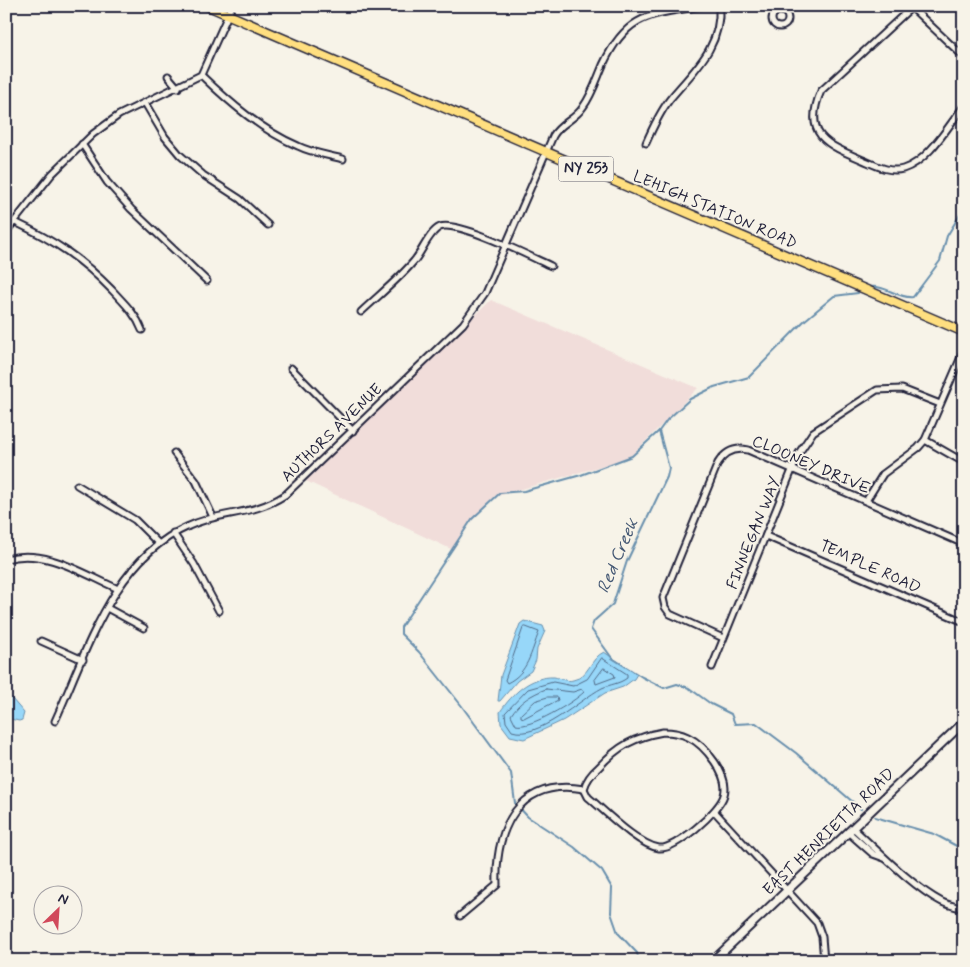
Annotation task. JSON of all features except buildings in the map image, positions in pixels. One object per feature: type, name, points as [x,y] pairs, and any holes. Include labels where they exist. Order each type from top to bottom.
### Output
[{"type":"main road","name":"LEHIGH STATION ROAD","points":[[208,6],[964,332]]},
{"type":"main road","name":"EAST HENRIETTA ROAD","points":[[713,961],[964,722]]},
{"type":"street","points":[[6,232],[44,184],[82,144],[110,120],[178,88],[201,74],[232,6]]},
{"type":"street","name":"AUTHORS AVENUE","points":[[55,721],[116,588],[158,543],[173,533],[213,517],[254,511],[272,503],[298,484],[470,316],[485,293],[555,132],[583,108],[611,47],[622,33],[634,23],[648,16],[702,6]]},
{"type":"street","points":[[646,143],[664,108],[714,42],[719,24],[719,6]]},
{"type":"street","points":[[768,6],[774,13]]},
{"type":"street","points":[[964,57],[912,7],[821,92],[814,108],[814,122],[820,136],[832,147],[884,169],[901,170],[915,164],[964,106]]},
{"type":"street","points":[[201,74],[230,102],[269,130],[299,147],[343,158]]},
{"type":"street","points":[[168,76],[178,88]]},
{"type":"street","points":[[145,102],[165,137],[180,155],[203,174],[240,199],[268,225]]},
{"type":"street","points":[[82,144],[108,182],[131,209],[207,281]]},
{"type":"street","points":[[15,222],[53,240],[81,260],[128,306],[138,319],[142,330]]},
{"type":"street","points":[[362,312],[410,266],[433,233],[440,227],[461,228],[552,266]]},
{"type":"street","points":[[866,502],[883,474],[918,448],[925,440],[964,350]]},
{"type":"street","points":[[291,368],[353,431]]},
{"type":"street","name":"FINNEGAN WAY","points":[[712,667],[806,440],[813,432],[877,390],[902,389],[940,404]]},
{"type":"street","points":[[925,440],[960,460],[964,459]]},
{"type":"street","name":"CLOONEY DRIVE","points":[[723,638],[670,614],[664,603],[664,591],[718,463],[724,455],[736,449],[744,449],[793,469],[964,544]]},
{"type":"street","points":[[174,453],[196,481],[213,517]]},
{"type":"street","points":[[77,485],[135,520],[158,543]]},
{"type":"street","points":[[173,533],[197,570],[219,612]]},
{"type":"street","name":"TEMPLE ROAD","points":[[766,536],[964,622]]},
{"type":"street","points":[[6,559],[26,555],[48,559],[116,588]]},
{"type":"street","points":[[106,608],[144,628]]},
{"type":"street","points":[[41,641],[83,660]]},
{"type":"street","points":[[674,732],[695,741],[723,776],[724,795],[714,812],[679,842],[666,848],[659,848],[639,838],[588,797],[584,789],[592,774],[624,744],[649,734],[674,732]]},
{"type":"street","points":[[460,916],[497,885],[499,849],[503,834],[519,808],[533,794],[553,787],[584,789]]},
{"type":"street","points":[[714,812],[817,923],[822,936],[824,961]]},
{"type":"street","points":[[850,830],[878,849],[884,858],[942,902],[964,909]]},
{"type":"shaded area","points":[[491,300],[698,388],[629,458],[494,497],[470,523],[453,550],[306,481]]},
{"type":"water","points":[[524,621],[543,626],[545,631],[537,649],[536,660],[531,671],[517,681],[498,701],[501,675],[520,624]]},
{"type":"water","points":[[604,652],[637,674],[634,679],[623,687],[605,693],[564,720],[524,739],[510,736],[501,724],[500,712],[522,687],[545,677],[554,677],[568,681],[578,678]]},
{"type":"water","points":[[6,692],[24,713],[22,720],[6,718]]},
{"type":"waterway","name":"Red Creek","points":[[871,287],[882,288],[902,296],[913,297],[940,261],[947,236],[964,208]]},
{"type":"waterway","name":"Red Creek","points":[[858,293],[834,296],[804,321],[749,377],[714,387],[690,399],[667,420],[659,431],[669,468],[667,477],[627,561],[613,604],[594,621],[591,629],[612,658],[642,677],[664,688],[677,684],[689,688],[711,704],[731,714],[735,724],[756,723],[796,753],[861,809]]},
{"type":"waterway","points":[[639,961],[637,953],[618,933],[611,913],[612,888],[602,871],[574,847],[528,817],[515,803],[511,773],[461,705],[419,652],[401,634],[401,627],[472,519],[500,493],[524,491],[581,475],[632,456],[659,431]]},
{"type":"waterway","name":"Red Creek","points":[[875,817],[934,834],[964,850]]}]
